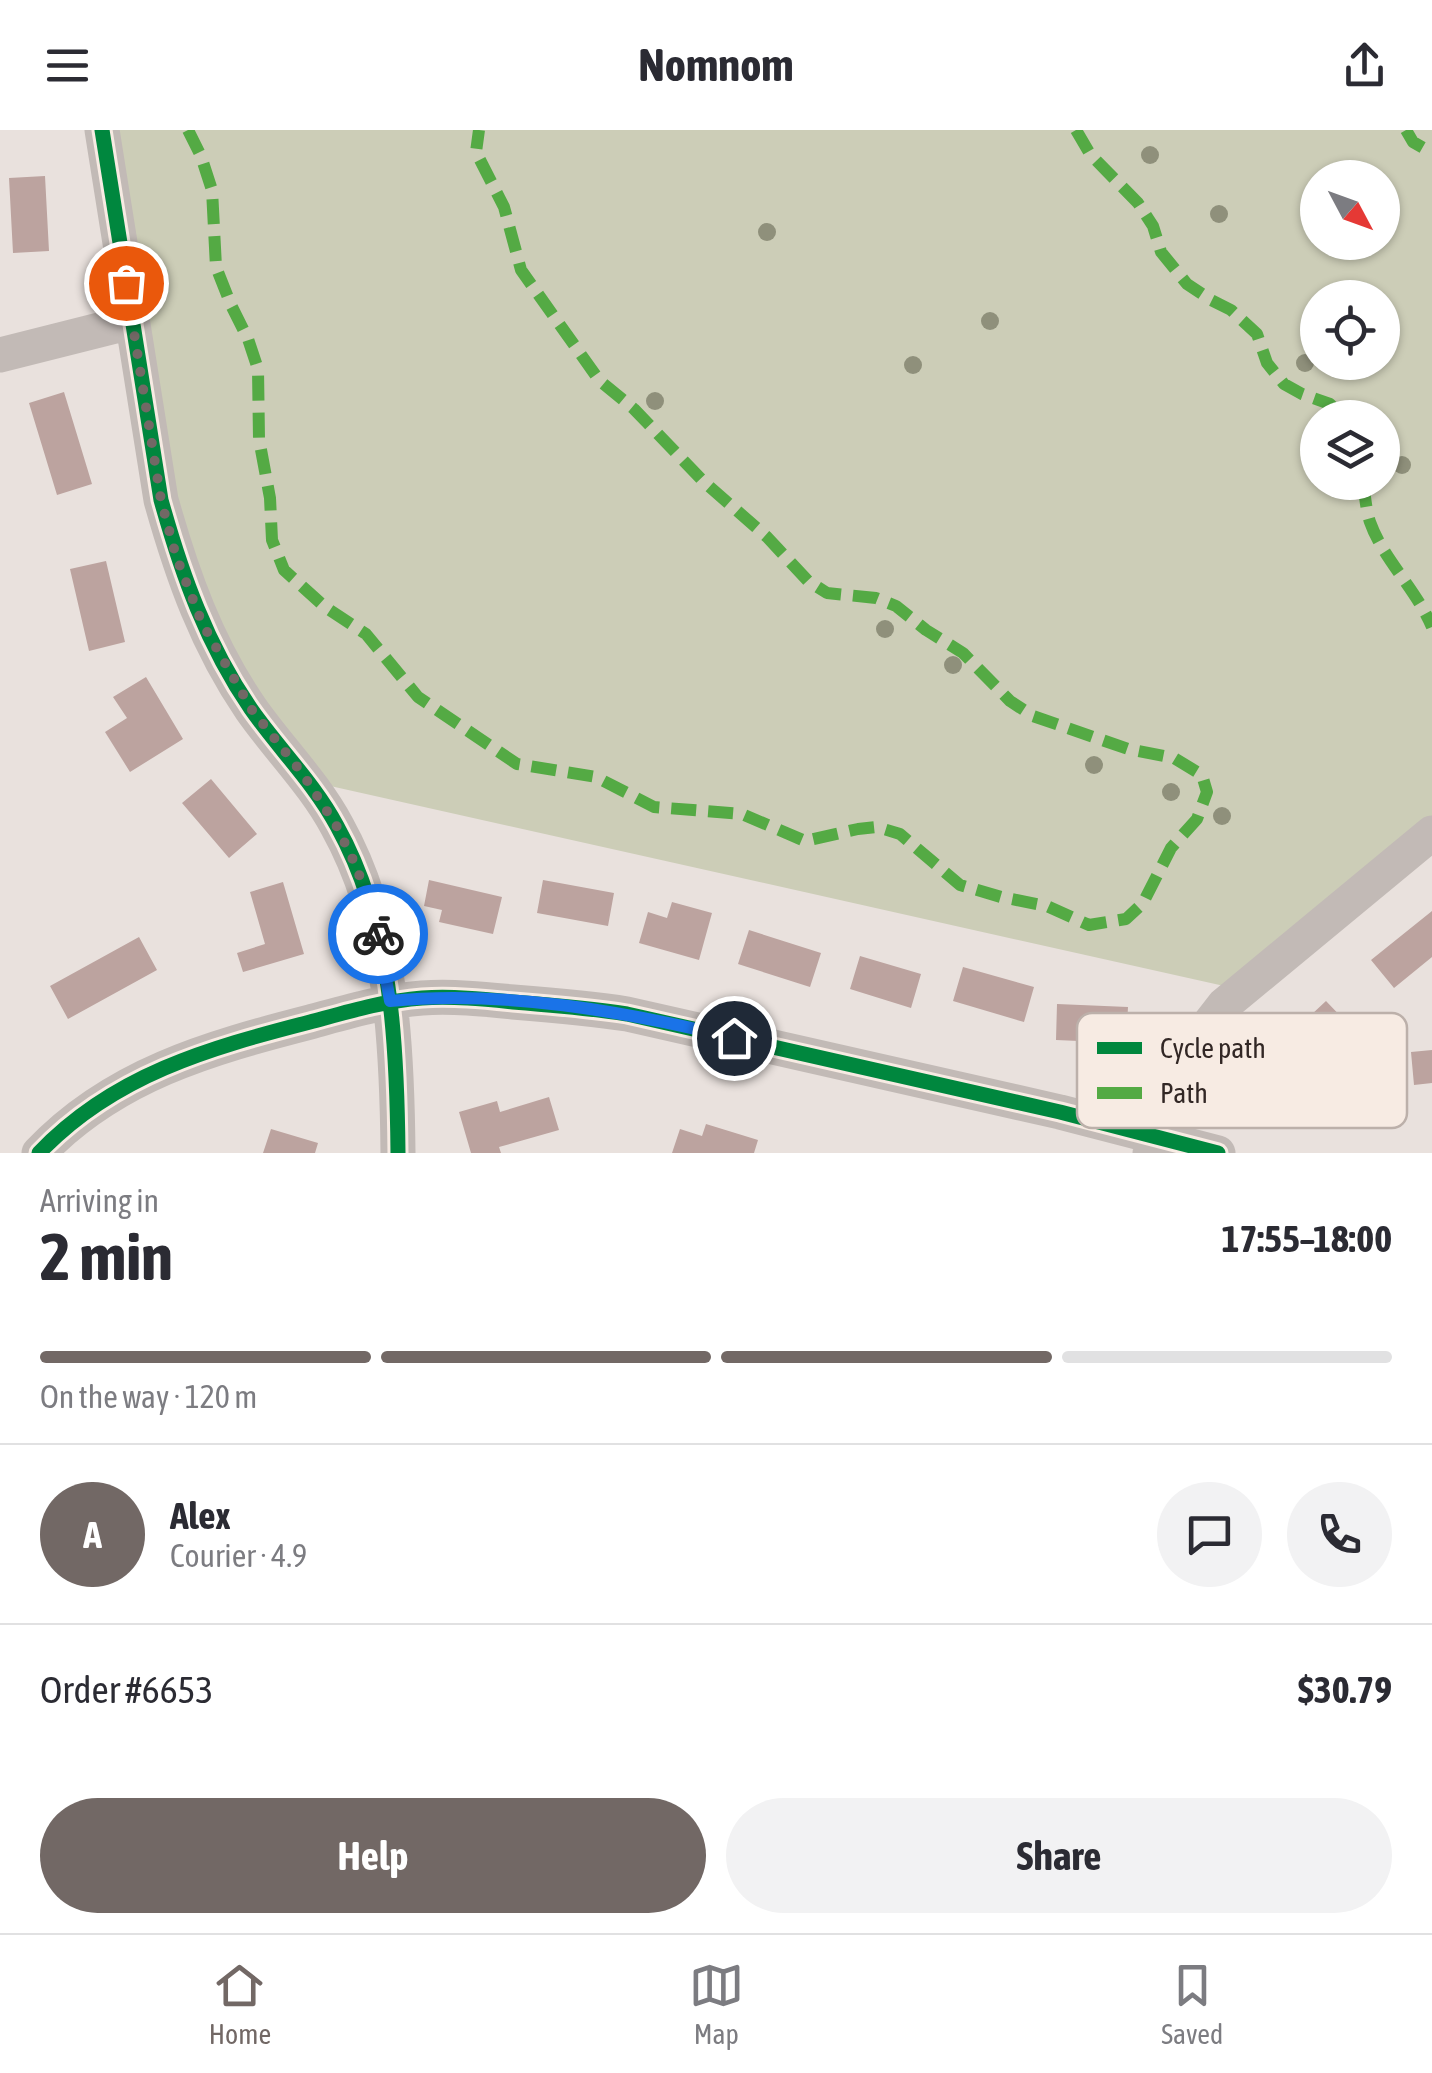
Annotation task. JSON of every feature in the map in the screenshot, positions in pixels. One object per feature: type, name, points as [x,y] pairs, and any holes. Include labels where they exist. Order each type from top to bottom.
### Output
[{"type":"street","points":[[102,130],[161,500],[176,556],[220,658],[252,710],[302,773],[336,825],[370,902],[383,951],[390,1001],[398,1153]]},
{"type":"street","points":[[0,355],[131,322]]},
{"type":"street","points":[[1218,1013],[1432,833]]},
{"type":"street","points":[[39,1153],[91,1106],[156,1072],[251,1037],[390,1001],[453,997],[627,1014],[964,1090],[1077,1123]]},
{"type":"street","points":[[1095,1128],[1153,1145],[1218,1153]]},
{"type":"green space","points":[[102,130],[1432,130],[1432,833],[1242,990],[308,781],[188,588]]},
{"type":"building","points":[[45,176],[49,251],[13,253],[9,178]]},
{"type":"building","points":[[64,392],[92,484],[57,495],[29,403]]},
{"type":"building","points":[[106,561],[125,642],[89,651],[70,569]]},
{"type":"building","points":[[146,677],[183,739],[130,772],[105,732],[127,718],[113,697]]},
{"type":"building","points":[[211,779],[257,834],[229,858],[182,803]]},
{"type":"building","points":[[429,880],[502,897],[493,934],[439,922],[442,910],[424,906]]},
{"type":"building","points":[[543,880],[614,893],[608,926],[537,913]]},
{"type":"building","points":[[283,882],[304,954],[243,972],[237,953],[265,944],[250,892]]},
{"type":"building","points":[[672,902],[712,913],[699,960],[639,943],[648,912],[667,918]]},
{"type":"building","points":[[1432,911],[1432,957],[1394,988],[1371,960]]},
{"type":"building","points":[[749,930],[821,953],[810,987],[738,964]]},
{"type":"building","points":[[139,937],[157,970],[68,1019],[50,986]]},
{"type":"building","points":[[860,956],[921,974],[911,1008],[850,989]]},
{"type":"building","points":[[963,967],[1034,987],[1024,1022],[953,1001]]},
{"type":"building","points":[[1326,1001],[1338,1013],[1313,1013]]},
{"type":"building","points":[[1057,1004],[1128,1007],[1128,1013],[1077,1013],[1077,1041],[1056,1040]]},
{"type":"building","points":[[1432,1050],[1432,1083],[1414,1085],[1411,1052]]},
{"type":"building","points":[[549,1097],[559,1130],[499,1147],[501,1153],[471,1153],[459,1112],[497,1101],[500,1112]]},
{"type":"building","points":[[706,1124],[758,1140],[754,1153],[672,1153],[680,1129],[702,1136]]},
{"type":"building","points":[[271,1129],[318,1143],[315,1153],[263,1153]]},
{"type":"marked path","points":[[188,130],[212,190],[216,267],[258,369],[259,439],[270,498],[272,540],[284,570],[325,607],[366,634],[418,697],[517,764],[596,777],[654,807],[742,814],[805,841],[877,827],[900,834],[960,885],[1047,906],[1089,925],[1126,919],[1143,903],[1171,848],[1197,819],[1207,792],[1202,775],[1174,758],[1128,749],[1033,716],[1010,701],[963,653],[896,606],[876,598],[827,593],[808,581],[634,409],[599,380],[521,270],[504,207],[476,152],[479,130]]},
{"type":"marked path","points":[[1076,130],[1090,154],[1138,203],[1153,226],[1161,252],[1187,284],[1231,310],[1257,334],[1267,363],[1284,384],[1319,400]]},
{"type":"marked path","points":[[1406,130],[1413,142],[1432,153]]},
{"type":"marked path","points":[[1366,500],[1376,536],[1432,627]]},
{"type":"cycle path","points":[[102,130],[161,500],[187,582],[221,660],[251,709],[328,810],[370,903],[393,1027],[398,1153]]},
{"type":"cycle path","points":[[39,1153],[98,1103],[199,1054],[365,1007],[445,997],[627,1014],[1077,1116]]},
{"type":"cycle path","points":[[1122,1128],[1218,1153]]},
{"type":"way so far","points":[[126,283],[161,500],[176,556],[220,658],[252,710],[302,773],[336,825],[357,868],[378,934]]},
{"type":"route","points":[[378,934],[390,1001],[453,997],[590,1008],[734,1038]]}]
